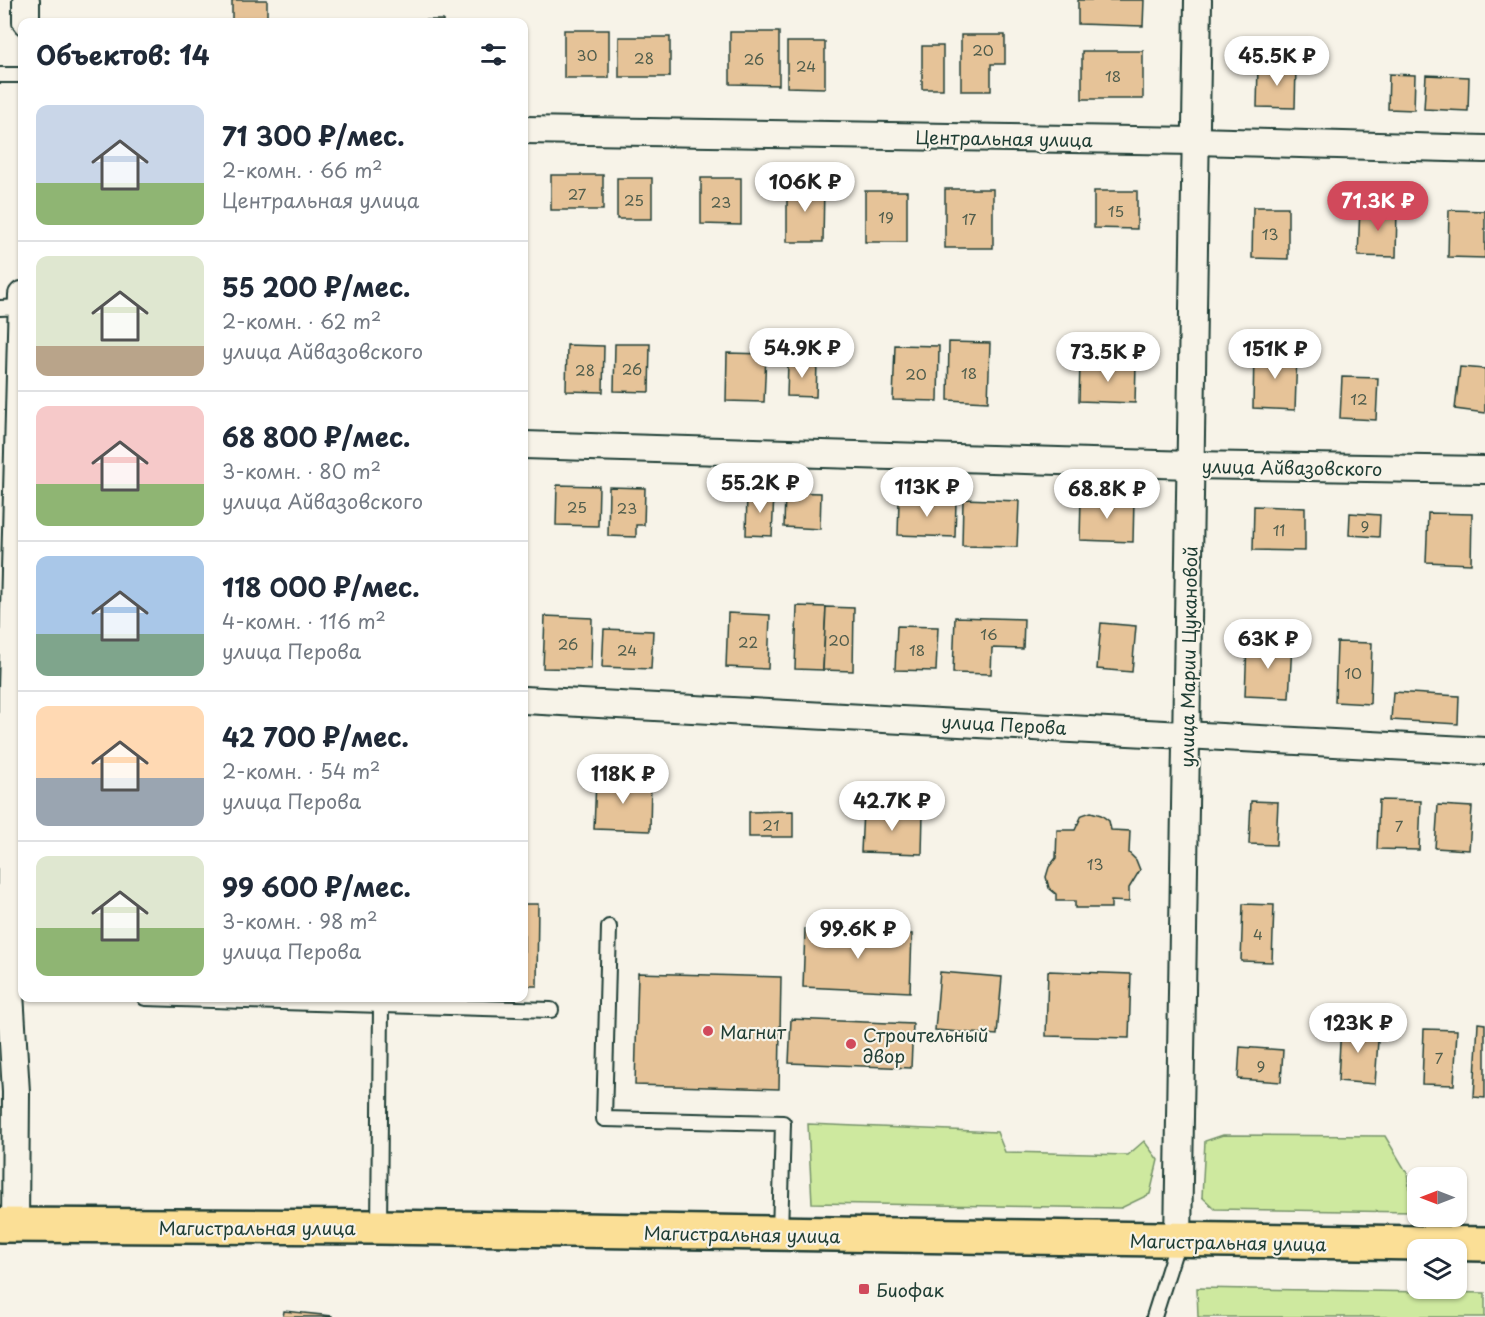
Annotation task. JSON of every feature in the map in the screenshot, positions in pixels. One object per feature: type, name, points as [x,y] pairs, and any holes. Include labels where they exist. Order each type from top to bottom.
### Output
[{"type":"main road","name":"Магистральная улица","points":[[7,1225],[379,1227],[1485,1244]]},
{"type":"street","points":[[26,0],[26,18]]},
{"type":"street","name":"улица Марии Цукановой","points":[[1178,1241],[1198,0]]},
{"type":"street","name":"Центральная улица","points":[[528,130],[1196,141],[1485,149]]},
{"type":"street","name":"улица Айвазовского","points":[[528,445],[1191,465],[1485,470]]},
{"type":"street","points":[[7,1225],[16,1092],[18,623]]},
{"type":"street","name":"улица Перова","points":[[528,700],[1485,751]]},
{"type":"lane","points":[[0,75],[18,75]]},
{"type":"lane","points":[[0,308],[18,308]]},
{"type":"lane","points":[[609,927],[604,1119],[783,1123],[780,1234]]},
{"type":"lane","points":[[280,1002],[551,1010]]},
{"type":"lane","points":[[379,1227],[381,1005]]},
{"type":"lane","points":[[1154,1317],[1178,1241]]},
{"type":"green space","points":[[808,1124],[997,1132],[1005,1152],[1128,1155],[1144,1141],[1158,1160],[1150,1194],[1121,1208],[812,1203]]},
{"type":"green space","points":[[1223,1135],[1385,1136],[1407,1173],[1407,1212],[1215,1209],[1202,1197],[1205,1141]]},
{"type":"green space","points":[[1197,1288],[1407,1292],[1407,1299],[1467,1299],[1467,1293],[1485,1293],[1485,1317],[1198,1317]]},
{"type":"building","points":[[232,0],[267,0],[267,18],[232,18]]},
{"type":"building","points":[[1078,0],[1144,0],[1143,26],[1078,24]]},
{"type":"building","points":[[564,30],[609,30],[609,78],[564,78]]},
{"type":"building","points":[[730,32],[779,32],[779,85],[730,84]]},
{"type":"building","points":[[961,35],[1005,35],[1005,64],[991,64],[991,91],[961,91]]},
{"type":"building","points":[[619,37],[670,37],[670,77],[619,77]]},
{"type":"building","points":[[787,42],[825,42],[825,88],[787,87]]},
{"type":"building","points":[[922,46],[943,46],[943,89],[922,89]]},
{"type":"building","points":[[1082,51],[1143,51],[1143,99],[1082,99]]},
{"type":"building","points":[[1258,66],[1296,67],[1295,108],[1257,107]]},
{"type":"building","points":[[1389,74],[1415,75],[1414,110],[1388,109]]},
{"type":"building","points":[[1426,75],[1469,77],[1468,111],[1424,109]]},
{"type":"building","points":[[551,175],[603,175],[603,210],[551,210]]},
{"type":"building","points":[[617,178],[652,178],[652,219],[617,219]]},
{"type":"building","points":[[701,178],[741,178],[741,225],[701,224]]},
{"type":"building","points":[[787,184],[824,184],[823,242],[787,242]]},
{"type":"building","points":[[945,189],[993,189],[993,248],[945,248]]},
{"type":"building","points":[[865,191],[907,191],[907,242],[865,242]]},
{"type":"building","points":[[1094,191],[1137,191],[1137,229],[1094,228]]},
{"type":"building","points":[[1253,207],[1288,207],[1288,259],[1252,258]]},
{"type":"building","points":[[1360,207],[1397,208],[1396,257],[1358,256]]},
{"type":"building","points":[[1449,210],[1485,211],[1485,258],[1448,257]]},
{"type":"building","points":[[949,342],[990,343],[988,402],[948,400]]},
{"type":"building","points":[[615,344],[650,344],[649,392],[614,391]]},
{"type":"building","points":[[567,345],[604,346],[603,392],[566,391]]},
{"type":"building","points":[[895,345],[939,346],[938,401],[893,400]]},
{"type":"building","points":[[1254,351],[1297,352],[1295,410],[1253,408]]},
{"type":"building","points":[[727,353],[766,354],[764,402],[726,401]]},
{"type":"building","points":[[788,362],[817,362],[816,397],[787,396]]},
{"type":"building","points":[[1080,363],[1136,364],[1135,403],[1079,401]]},
{"type":"building","points":[[1460,367],[1485,369],[1485,413],[1455,409]]},
{"type":"building","points":[[1342,377],[1378,378],[1376,420],[1340,418]]},
{"type":"building","points":[[557,485],[599,486],[598,526],[556,525]]},
{"type":"building","points":[[609,487],[645,488],[644,525],[636,525],[636,537],[608,536]]},
{"type":"building","points":[[785,492],[821,493],[820,529],[784,527]]},
{"type":"building","points":[[747,493],[774,494],[772,536],[746,535]]},
{"type":"building","points":[[1081,497],[1134,499],[1133,542],[1080,540]]},
{"type":"building","points":[[963,499],[1019,501],[1017,547],[962,546]]},
{"type":"building","points":[[899,500],[956,501],[955,537],[898,535]]},
{"type":"building","points":[[1254,506],[1305,508],[1305,551],[1253,550]]},
{"type":"building","points":[[1350,513],[1380,515],[1379,537],[1349,535]]},
{"type":"building","points":[[1428,513],[1472,514],[1471,564],[1426,562]]},
{"type":"building","points":[[797,606],[826,607],[823,670],[795,669]]},
{"type":"building","points":[[826,607],[854,608],[853,671],[823,670]]},
{"type":"building","points":[[728,613],[770,615],[768,669],[726,667]]},
{"type":"building","points":[[545,616],[592,618],[591,669],[543,668]]},
{"type":"building","points":[[955,617],[1024,619],[1023,649],[992,648],[991,674],[953,673]]},
{"type":"building","points":[[1101,623],[1136,626],[1132,672],[1097,669]]},
{"type":"building","points":[[897,626],[938,627],[936,671],[895,670]]},
{"type":"building","points":[[604,629],[653,631],[651,669],[602,667]]},
{"type":"building","points":[[1337,642],[1372,643],[1370,704],[1335,702]]},
{"type":"building","points":[[1247,643],[1292,645],[1289,698],[1245,696]]},
{"type":"building","points":[[1393,692],[1459,696],[1458,724],[1391,720]]},
{"type":"building","points":[[596,779],[651,781],[650,831],[594,829]]},
{"type":"building","points":[[1379,800],[1421,801],[1419,850],[1377,849]]},
{"type":"building","points":[[1251,801],[1278,802],[1276,845],[1249,844]]},
{"type":"building","points":[[1438,805],[1472,807],[1469,850],[1435,848]]},
{"type":"building","points":[[863,810],[923,812],[922,854],[861,852]]},
{"type":"building","points":[[793,811],[793,837],[749,837],[749,812]]},
{"type":"building","points":[[1091,812],[1109,821],[1111,830],[1130,831],[1129,853],[1136,860],[1140,870],[1129,888],[1129,902],[1111,901],[1111,908],[1075,908],[1075,901],[1056,901],[1056,894],[1049,888],[1046,877],[1049,867],[1056,858],[1057,830],[1075,830],[1082,815]]},
{"type":"building","points":[[528,904],[538,904],[537,986],[528,986]]},
{"type":"building","points":[[1243,904],[1274,905],[1272,962],[1241,961]]},
{"type":"building","points":[[805,929],[912,934],[910,992],[803,987]]},
{"type":"building","points":[[1048,971],[1131,974],[1129,1038],[1046,1036]]},
{"type":"building","points":[[940,972],[1002,977],[997,1035],[935,1030]]},
{"type":"building","name":"Магнит","points":[[638,973],[781,977],[779,1089],[635,1085]]},
{"type":"building","name":"Строительный двор","points":[[791,1019],[913,1024],[911,1068],[789,1063]]},
{"type":"building","points":[[1478,1023],[1485,1024],[1485,1098],[1474,1097]]},
{"type":"building","points":[[1341,1024],[1379,1026],[1375,1084],[1338,1081]]},
{"type":"building","points":[[1424,1029],[1457,1030],[1454,1085],[1422,1084]]},
{"type":"building","points":[[1240,1047],[1283,1050],[1281,1082],[1238,1079]]},
{"type":"building","points":[[284,1311],[332,1316],[332,1317],[283,1317]]},
{"type":"place","name":"Магнит","points":[[708,1031]]},
{"type":"place","name":"Строительный двор","points":[[851,1044]]},
{"type":"place","name":"Биофак","points":[[864,1289]]}]
